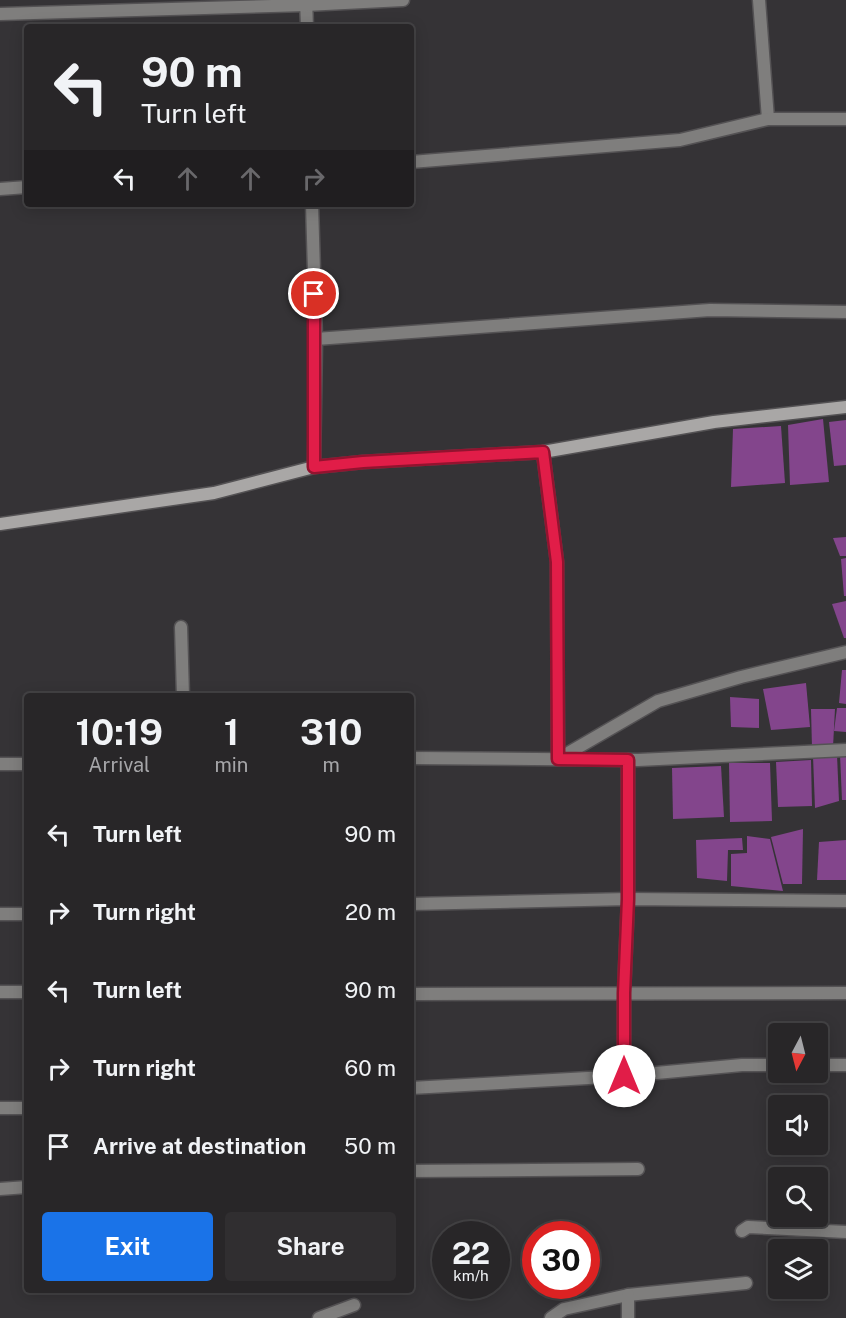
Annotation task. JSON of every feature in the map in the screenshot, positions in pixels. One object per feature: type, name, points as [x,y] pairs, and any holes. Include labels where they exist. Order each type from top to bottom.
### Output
[{"type":"street","points":[[0,14],[403,0]]},
{"type":"street","points":[[759,0],[768,119]]},
{"type":"street","points":[[306,3],[307,24]]},
{"type":"street","points":[[414,162],[680,140],[768,119],[846,118]]},
{"type":"street","points":[[0,189],[24,187]]},
{"type":"street","points":[[312,207],[316,339],[314,467]]},
{"type":"street","points":[[316,339],[710,310],[846,312]]},
{"type":"street","points":[[0,524],[214,493],[314,467],[543,452],[714,422],[846,407]]},
{"type":"street","points":[[543,452],[557,562],[558,759]]},
{"type":"street","points":[[181,627],[183,693]]},
{"type":"street","points":[[558,759],[658,701],[741,677],[846,652]]},
{"type":"street","points":[[414,758],[628,760],[846,750]]},
{"type":"street","points":[[624,1076],[628,760]]},
{"type":"street","points":[[0,765],[24,764]]},
{"type":"street","points":[[414,904],[628,899],[846,901]]},
{"type":"street","points":[[0,914],[24,914]]},
{"type":"street","points":[[0,992],[24,992]]},
{"type":"street","points":[[414,994],[846,993]]},
{"type":"street","points":[[414,1088],[768,1065]]},
{"type":"street","points":[[828,1065],[846,1065]]},
{"type":"street","points":[[0,1108],[24,1108]]},
{"type":"street","points":[[414,1171],[638,1169]]},
{"type":"street","points":[[0,1189],[24,1187]]},
{"type":"street","points":[[742,1231],[748,1227],[846,1232]]},
{"type":"street","points":[[551,1318],[564,1309],[628,1295],[746,1283]]},
{"type":"street","points":[[628,1295],[628,1318]]},
{"type":"street","points":[[319,1318],[354,1305]]},
{"type":"building","points":[[823,419],[829,482],[790,485],[788,425]]},
{"type":"building","points":[[846,420],[846,465],[834,466],[829,422]]},
{"type":"building","points":[[781,426],[785,483],[731,487],[733,429]]},
{"type":"building","points":[[846,537],[846,556],[840,556],[833,538]]},
{"type":"building","points":[[846,558],[846,596],[844,596],[841,559]]},
{"type":"building","points":[[846,601],[846,638],[844,638],[832,604]]},
{"type":"building","points":[[842,670],[846,670],[846,704],[839,703]]},
{"type":"building","points":[[806,683],[810,727],[771,730],[763,689]]},
{"type":"building","points":[[730,697],[759,699],[759,728],[731,727]]},
{"type":"building","points":[[837,708],[846,708],[846,732],[834,731]]},
{"type":"building","points":[[811,709],[835,709],[833,747],[812,748]]},
{"type":"building","points":[[840,754],[846,754],[846,800],[842,800]]},
{"type":"building","points":[[837,755],[839,801],[815,808],[813,756]]},
{"type":"building","points":[[811,760],[812,806],[778,807],[776,762]]},
{"type":"building","points":[[729,763],[770,763],[772,821],[730,822]]},
{"type":"building","points":[[721,766],[724,817],[673,819],[672,768]]},
{"type":"building","points":[[803,829],[802,884],[783,884],[771,837]]},
{"type":"building","points":[[747,836],[770,839],[783,891],[731,886],[731,854],[747,853]]},
{"type":"building","points":[[742,838],[743,850],[728,850],[727,881],[697,878],[696,840]]},
{"type":"building","points":[[846,840],[846,880],[817,880],[819,842]]},
{"type":"route","points":[[314,294],[316,339],[314,467],[543,452],[557,562],[558,759],[628,760],[624,1076]]}]
